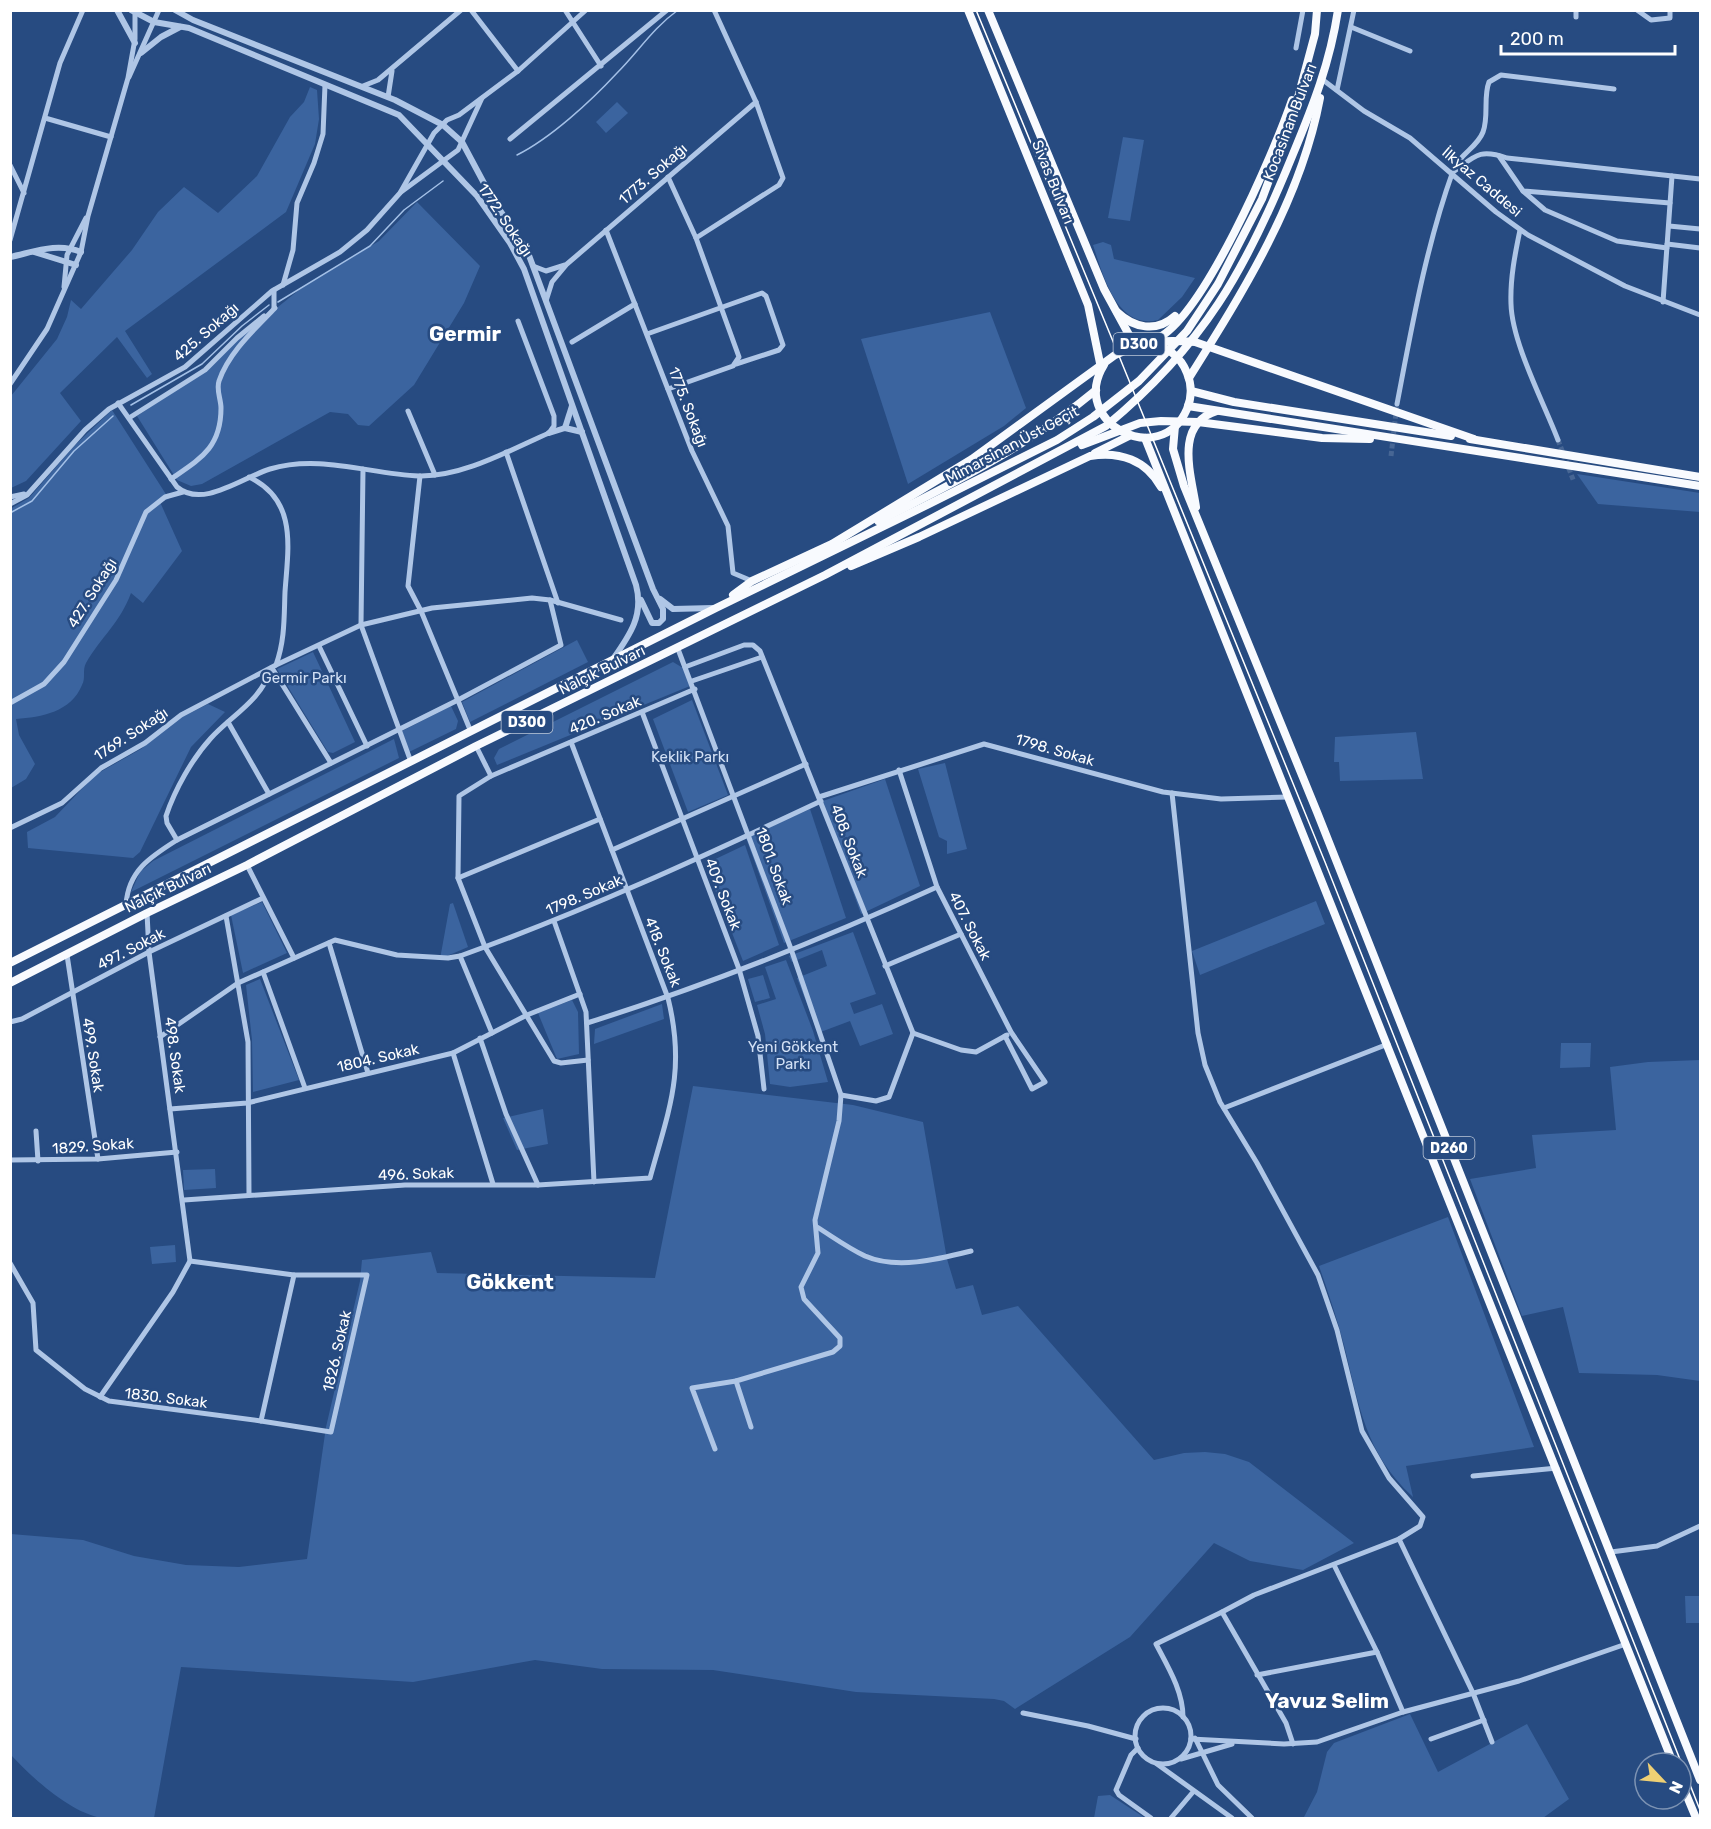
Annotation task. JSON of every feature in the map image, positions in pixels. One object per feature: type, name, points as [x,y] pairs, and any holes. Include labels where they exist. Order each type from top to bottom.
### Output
[{"type":"highway","name":"Sivas Bulvarı","points":[[968,10],[1088,305],[1101,368]]},
{"type":"highway","name":"Sivas Bulvarı","points":[[988,10],[1111,304],[1134,344]]},
{"type":"highway","points":[[1144,343],[1164,347],[1180,360],[1189,378],[1191,391],[1188,406],[1175,426],[1161,434],[1145,438],[1129,436],[1118,431],[1105,418],[1097,402],[1096,390],[1101,368],[1115,352],[1134,344],[1157,339],[1178,321],[1199,293],[1252,194],[1287,115],[1315,34],[1317,10]]},
{"type":"highway","name":"Kocasinan Bulvarı","points":[[1272,207],[1323,80],[1338,10]]},
{"type":"highway","name":"Mimarsinan Üst Geçit","points":[[919,509],[1057,440],[1093,417],[1139,381],[1187,331],[1218,284],[1262,199],[1293,116],[1315,34]]},
{"type":"highway","points":[[1189,378],[1244,289],[1279,219],[1316,117],[1323,80]]},
{"type":"highway","name":"Mimarsinan Üst Geçit","points":[[1043,462],[1106,426],[1137,400],[1181,357],[1233,284],[1272,207]]},
{"type":"highway","points":[[1111,304],[1132,323],[1154,327],[1169,321],[1199,293]]},
{"type":"highway","name":"D300","points":[[832,544],[972,459],[1108,360],[1141,343],[1165,339],[1195,342],[1474,440]]},
{"type":"highway","points":[[716,608],[752,581],[910,505],[1004,453],[1065,416],[1096,390]]},
{"type":"highway","name":"D300","points":[[1191,391],[1234,402],[1701,477]]},
{"type":"highway","name":"D300","points":[[1188,406],[1701,486]]},
{"type":"highway","points":[[1197,516],[1188,453],[1190,437],[1201,419],[1219,411]]},
{"type":"highway","name":"D300","points":[[1043,462],[1117,430],[1140,423],[1161,421],[1198,422],[1322,438],[1401,440]]},
{"type":"highway","points":[[1175,426],[1173,455],[1197,516]]},
{"type":"highway","points":[[825,575],[860,563],[919,537],[1129,436]]},
{"type":"highway","points":[[1145,438],[1178,518]]},
{"type":"highway","points":[[1087,457],[1113,454],[1139,463],[1159,483],[1178,518]]},
{"type":"highway","name":"Nalçık Bulvarı","points":[[10,982],[247,866],[476,746],[678,649],[1043,462]]},
{"type":"highway","name":"Nalçık Bulvarı","points":[[10,963],[716,608],[919,509]]},
{"type":"highway","name":"D260","points":[[1197,516],[1701,1780]]},
{"type":"highway","name":"D260","points":[[1178,518],[1668,1751]]},
{"type":"street","points":[[10,240],[64,50],[83,10]]},
{"type":"street","points":[[117,10],[135,44]]},
{"type":"street","points":[[128,78],[159,10]]},
{"type":"street","points":[[363,86],[378,80],[461,10]]},
{"type":"street","points":[[471,10],[518,71]]},
{"type":"street","points":[[565,10],[601,66]]},
{"type":"street","name":"425. Sokağı","points":[[400,193],[427,143],[443,125],[518,71],[586,10]]},
{"type":"street","points":[[652,10],[657,18]]},
{"type":"street","points":[[510,139],[666,10]]},
{"type":"street","points":[[696,238],[783,180],[756,102],[714,10]]},
{"type":"street","points":[[1296,48],[1303,10]]},
{"type":"street","points":[[1337,90],[1354,10]]},
{"type":"street","points":[[1637,10],[1652,20],[1670,18],[1670,10]]},
{"type":"street","points":[[10,384],[47,329],[81,252],[88,216],[128,78],[135,44],[133,11]]},
{"type":"street","name":"1772. Sokağı","points":[[133,11],[154,22],[181,27],[399,115],[477,196],[510,243],[524,269],[639,597],[652,623],[659,623],[663,619],[663,609],[527,250],[493,200],[462,142],[443,125],[388,97],[178,11]]},
{"type":"street","points":[[141,53],[161,37],[181,27]]},
{"type":"street","points":[[1351,27],[1410,51]]},
{"type":"street","points":[[388,97],[392,69]]},
{"type":"street","points":[[1397,404],[1420,288],[1452,173],[1462,155],[1476,143],[1483,133],[1487,87],[1495,77],[1614,89]]},
{"type":"street","name":"İlkyaz Caddesi","points":[[1323,80],[1410,138],[1520,230],[1603,276],[1701,315]]},
{"type":"street","points":[[283,285],[293,250],[297,203],[314,163],[323,134],[325,85]]},
{"type":"street","name":"425. Sokağı","points":[[31,491],[85,430],[118,403],[194,361],[274,290],[355,241],[400,193],[458,150],[483,96]]},
{"type":"street","name":"1773. Sokağı","points":[[546,301],[552,282],[567,264],[756,102]]},
{"type":"street","points":[[45,118],[111,137]]},
{"type":"street","points":[[1452,173],[1481,152],[1701,179]]},
{"type":"street","points":[[1499,155],[1523,191],[1545,210],[1617,241],[1701,248]]},
{"type":"street","points":[[10,165],[24,193]]},
{"type":"street","points":[[1664,302],[1672,176]]},
{"type":"street","points":[[668,177],[696,238],[721,306],[739,357],[736,364]]},
{"type":"street","points":[[1523,191],[1670,203]]},
{"type":"street","points":[[64,289],[66,262],[70,248],[88,216]]},
{"type":"street","points":[[1669,226],[1701,229]]},
{"type":"street","name":"1775. Sokağı","points":[[606,230],[701,471],[728,526],[734,573],[752,581]]},
{"type":"street","points":[[1520,230],[1511,296],[1513,321],[1558,440]]},
{"type":"street","points":[[10,257],[40,249],[70,248],[81,252]]},
{"type":"street","points":[[34,252],[76,265]]},
{"type":"street","points":[[533,266],[546,271],[567,264]]},
{"type":"street","points":[[171,479],[203,457],[212,447],[221,414],[218,385],[221,375],[241,345],[275,308],[274,290]]},
{"type":"street","points":[[647,334],[721,306],[763,294],[783,342],[779,350],[668,389]]},
{"type":"street","points":[[572,342],[635,304]]},
{"type":"street","points":[[129,418],[205,370],[237,338],[275,308]]},
{"type":"street","points":[[518,321],[554,416],[555,426],[549,433]]},
{"type":"street","points":[[118,403],[171,479],[183,492],[194,495],[207,494],[279,467],[299,464],[420,476],[435,475],[506,452],[565,428],[582,432]]},
{"type":"street","points":[[565,428],[572,406]]},
{"type":"street","points":[[408,411],[435,475]]},
{"type":"street","points":[[506,452],[558,603]]},
{"type":"street","points":[[363,469],[361,625],[411,762]]},
{"type":"street","points":[[420,476],[408,586],[421,611],[471,732]]},
{"type":"street","points":[[177,840],[167,823],[167,813],[199,752],[260,692],[274,666],[284,633],[289,533],[275,499],[266,488],[249,477]]},
{"type":"street","points":[[10,498],[31,491]]},
{"type":"street","points":[[10,504],[23,499],[31,491]]},
{"type":"street","name":"427. Sokağı","points":[[10,704],[44,684],[64,662],[116,580],[146,512],[165,497],[183,492]]},
{"type":"street","name":"1772. Sokağı","points":[[610,663],[631,633],[638,613],[639,597]]},
{"type":"street","points":[[657,597],[673,609],[716,608]]},
{"type":"street","name":"1769. Sokağı","points":[[10,828],[62,803],[95,773],[181,716],[274,666],[361,625],[421,611],[526,598],[549,600],[621,620]]},
{"type":"street","points":[[126,905],[129,887],[137,870],[146,860],[177,840],[458,700],[561,645],[549,600]]},
{"type":"street","points":[[686,667],[747,644],[756,646],[762,657],[692,681]]},
{"type":"street","points":[[319,646],[367,746]]},
{"type":"street","name":"1801. Sokak","points":[[678,649],[750,835],[841,1095]]},
{"type":"street","name":"408. Sokak","points":[[762,657],[913,1033]]},
{"type":"street","points":[[274,666],[331,763]]},
{"type":"street","name":"420. Sokak","points":[[458,878],[459,796],[491,776],[695,689]]},
{"type":"street","name":"409. Sokak","points":[[642,712],[739,969],[758,1036],[764,1089]]},
{"type":"street","points":[[228,722],[269,794]]},
{"type":"street","name":"418. Sokak","points":[[571,742],[625,890],[668,998],[676,1041],[677,1072],[650,1178]]},
{"type":"street","name":"1798. Sokak","points":[[329,943],[335,940],[397,956],[448,958],[460,956],[554,921],[697,860],[820,799],[974,746],[988,744],[1125,784],[1172,793],[1241,799],[1290,797]]},
{"type":"street","points":[[476,746],[491,776]]},
{"type":"street","points":[[612,850],[806,764]]},
{"type":"street","name":"407. Sokak","points":[[899,770],[937,887],[1011,1032],[1045,1082],[1032,1089],[1005,1036]]},
{"type":"street","points":[[1172,793],[1200,1045],[1211,1083],[1318,1275],[1337,1330],[1362,1431],[1369,1447],[1389,1478],[1422,1514],[1421,1524],[1399,1539],[1254,1595],[1156,1644],[1172,1675],[1183,1706],[1183,1717],[1214,1776],[1224,1792],[1252,1818]]},
{"type":"street","points":[[588,1060],[561,1063],[555,1061],[485,947],[458,878],[600,819]]},
{"type":"street","points":[[247,866],[294,958]]},
{"type":"street","points":[[587,1023],[668,998],[867,919],[937,887]]},
{"type":"street","name":"497. Sokak","points":[[10,1022],[22,1019],[149,952],[263,898]]},
{"type":"street","name":"498. Sokak","points":[[147,913],[149,952],[184,1200],[190,1261]]},
{"type":"street","points":[[226,916],[248,1042],[249,1195]]},
{"type":"street","points":[[554,921],[580,994],[587,1023],[594,1182]]},
{"type":"street","points":[[885,966],[961,934]]},
{"type":"street","points":[[160,1037],[238,983],[329,943],[368,1073]]},
{"type":"street","name":"499. Sokak","points":[[67,955],[71,994],[98,1159]]},
{"type":"street","points":[[460,956],[492,1033]]},
{"type":"street","points":[[263,972],[305,1088]]},
{"type":"street","name":"1804. Sokak","points":[[170,1109],[247,1103],[453,1053],[527,1015],[580,994]]},
{"type":"street","points":[[715,1449],[692,1388],[736,1381],[839,1348],[840,1338],[801,1293],[801,1284],[818,1253],[815,1220],[839,1121],[841,1095],[876,1101],[889,1097],[913,1033],[960,1050],[976,1052],[1011,1032]]},
{"type":"street","points":[[480,1038],[506,1114],[538,1185]]},
{"type":"street","points":[[1224,1108],[1388,1044]]},
{"type":"street","points":[[453,1053],[493,1184]]},
{"type":"street","points":[[36,1131],[38,1161]]},
{"type":"street","name":"1829. Sokak","points":[[10,1160],[98,1159],[177,1152]]},
{"type":"street","name":"496. Sokak","points":[[184,1200],[405,1185],[538,1185],[650,1178]]},
{"type":"street","points":[[817,1227],[864,1255],[884,1261],[925,1260],[971,1251]]},
{"type":"street","points":[[99,1397],[173,1292],[190,1261],[294,1275],[261,1421]]},
{"type":"street","name":"1830. Sokak","points":[[10,1263],[16,1269],[35,1308],[33,1340],[36,1350],[99,1397],[124,1405],[261,1421],[331,1432]]},
{"type":"street","name":"1826. Sokak","points":[[294,1275],[367,1275],[331,1432]]},
{"type":"street","points":[[736,1381],[751,1427]]},
{"type":"street","points":[[1473,1476],[1557,1468]]},
{"type":"street","points":[[1611,1552],[1657,1546],[1701,1526]]},
{"type":"street","points":[[1399,1539],[1473,1693],[1492,1742]]},
{"type":"street","points":[[1334,1564],[1403,1712]]},
{"type":"street","points":[[1222,1612],[1286,1723],[1293,1744]]},
{"type":"street","points":[[1194,1739],[1236,1743],[1293,1744],[1333,1737],[1403,1712],[1519,1681],[1626,1644]]},
{"type":"street","points":[[1257,1675],[1377,1652]]},
{"type":"street","points":[[1183,1717],[1166,1708],[1152,1711],[1138,1724],[1136,1739],[1138,1748],[1143,1756],[1232,1818]]},
{"type":"street","points":[[1023,1713],[1088,1726],[1136,1739]]},
{"type":"street","points":[[1431,1738],[1484,1720]]},
{"type":"street","points":[[1179,1759],[1186,1753],[1194,1739]]},
{"type":"street","points":[[1156,1763],[1166,1764],[1236,1743]]},
{"type":"street","points":[[1138,1748],[1131,1755],[1116,1790],[1119,1795],[1151,1818]]},
{"type":"street","points":[[1171,1818],[1192,1792]]},
{"type":"green space","points":[[310,87],[317,90],[319,119],[315,144],[286,212],[125,331],[152,374],[147,378],[117,337],[60,393],[81,421],[26,481],[11,488],[11,396],[57,339],[67,317],[71,300],[81,309],[132,250],[158,212],[184,187],[218,213],[257,176],[290,117],[304,102]]},
{"type":"green space","points":[[617,102],[628,113],[606,133],[596,122]]},
{"type":"green space","points":[[1123,137],[1144,140],[1130,221],[1108,218]]},
{"type":"green space","points":[[417,202],[480,266],[464,303],[414,385],[369,426],[358,425],[348,414],[330,412],[202,484],[191,486],[177,480],[137,416],[202,373],[227,348],[299,290],[379,241]]},
{"type":"green space","points":[[1103,242],[1111,245],[1114,259],[1195,278],[1182,297],[1158,320],[1144,321],[1132,317],[1122,309],[1107,285],[1093,245]]},
{"type":"green space","points":[[990,312],[1026,408],[1004,426],[908,484],[861,339]]},
{"type":"green space","points":[[112,410],[169,499],[160,502],[182,551],[143,603],[131,593],[127,604],[86,663],[83,682],[71,701],[55,711],[36,717],[16,719],[19,735],[35,764],[26,779],[11,788],[10,509],[29,498],[75,445]]},
{"type":"green space","points":[[1577,474],[1700,493],[1700,512],[1598,504]]},
{"type":"green space","points":[[577,640],[588,662],[470,722],[462,702]]},
{"type":"green space","name":"Germir Parkı","points":[[313,652],[355,742],[333,753],[328,752],[277,669]]},
{"type":"green space","points":[[673,662],[683,668],[690,686],[497,765],[494,758],[499,749]]},
{"type":"green space","name":"Keklik Parkı","points":[[692,700],[728,795],[688,812],[653,719]]},
{"type":"green space","points":[[208,704],[225,712],[191,747],[140,852],[133,858],[28,848],[27,832],[55,817],[95,775],[141,749],[180,718]]},
{"type":"green space","points":[[451,706],[458,721],[456,729],[409,752],[402,731]]},
{"type":"green space","points":[[1416,732],[1423,779],[1340,781],[1339,762],[1334,762],[1335,737]]},
{"type":"green space","points":[[394,739],[399,758],[131,892],[140,872],[153,861]]},
{"type":"green space","points":[[945,763],[967,849],[947,854],[947,841],[939,837],[918,769]]},
{"type":"green space","points":[[885,779],[920,886],[861,914],[820,802]]},
{"type":"green space","points":[[810,809],[846,918],[784,943],[746,838]]},
{"type":"green space","points":[[745,845],[779,945],[743,961],[705,864]]},
{"type":"green space","points":[[1316,901],[1325,924],[1200,975],[1192,951]]},
{"type":"green space","points":[[262,902],[287,953],[243,973],[231,915]]},
{"type":"green space","points":[[453,903],[468,947],[440,959],[450,904]]},
{"type":"green space","points":[[853,932],[876,994],[850,1003],[854,1014],[882,1004],[893,1034],[860,1046],[850,1021],[818,1033],[797,978],[827,966],[822,950],[792,962],[789,956]]},
{"type":"green space","name":"Yeni Gökkent Parkı","points":[[786,960],[813,1031],[828,1082],[790,1087],[770,1084],[765,1034],[757,1005],[776,999],[765,967]]},
{"type":"green space","points":[[763,975],[770,998],[755,1002],[748,979]]},
{"type":"green space","points":[[260,979],[299,1080],[253,1092],[252,1040],[246,985]]},
{"type":"green space","points":[[572,1000],[578,1012],[579,1054],[557,1059],[538,1013]]},
{"type":"green space","points":[[662,1004],[664,1019],[594,1044],[595,1029]]},
{"type":"green space","points":[[1561,1043],[1591,1043],[1590,1067],[1560,1068]]},
{"type":"green space","points":[[1700,1060],[1700,1381],[1657,1375],[1579,1373],[1563,1307],[1522,1316],[1470,1179],[1536,1168],[1532,1135],[1616,1130],[1610,1067],[1648,1062]]},
{"type":"green space","points":[[693,1086],[853,1105],[923,1122],[947,1259],[956,1289],[973,1285],[982,1315],[1018,1306],[1154,1460],[1184,1453],[1205,1452],[1225,1454],[1249,1462],[1354,1543],[1303,1570],[1250,1561],[1214,1543],[1130,1637],[1015,1709],[1004,1701],[994,1699],[856,1692],[713,1670],[602,1669],[535,1660],[413,1682],[181,1667],[154,1818],[115,1819],[90,1815],[65,1802],[41,1784],[11,1755],[11,1534],[83,1540],[134,1556],[186,1565],[239,1567],[307,1559],[326,1427],[360,1281],[362,1260],[431,1252],[437,1273],[655,1278]]},
{"type":"green space","points":[[543,1109],[548,1144],[517,1150],[503,1118]]},
{"type":"green space","points":[[215,1169],[216,1188],[184,1190],[183,1170]]},
{"type":"green space","points":[[1448,1217],[1534,1447],[1406,1466],[1413,1497],[1384,1463],[1366,1427],[1319,1266]]},
{"type":"green space","points":[[175,1245],[176,1262],[152,1264],[150,1247]]},
{"type":"green space","points":[[1685,1596],[1700,1596],[1700,1623],[1686,1623]]},
{"type":"green space","points":[[1410,1714],[1438,1772],[1527,1724],[1569,1799],[1543,1818],[1296,1818],[1304,1817],[1317,1792],[1327,1752],[1334,1743]]},
{"type":"green space","points":[[1110,1795],[1145,1818],[1094,1818],[1098,1796]]},
{"type":"waterway","points":[[517,155],[557,129],[583,107],[625,65],[661,24],[678,10]]},
{"type":"waterway","points":[[278,302],[370,246],[404,210],[443,181]]},
{"type":"waterway","points":[[131,405],[202,364],[242,326],[269,305]]},
{"type":"waterway","points":[[10,513],[32,501],[74,451],[113,416]]},
{"type":"tunnel","points":[[1391,456],[1397,404]]},
{"type":"tunnel","points":[[1558,440],[1574,482]]},
{"type":"tram line","points":[[976,10],[1325,862],[1700,1810]]},
{"type":"district","name":"Germir","points":[[465,333]]},
{"type":"district","name":"Gökkent","points":[[510,1281]]},
{"type":"district","name":"Yavuz Selim","points":[[1327,1700]]}]
